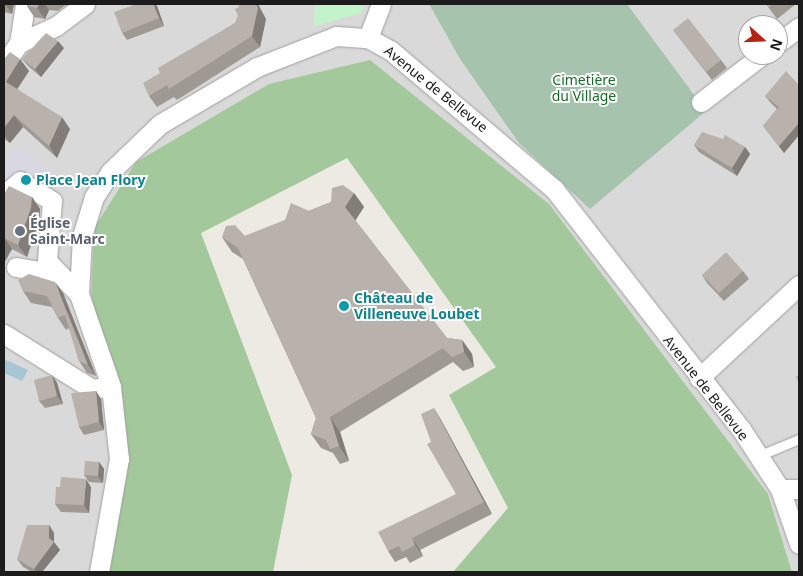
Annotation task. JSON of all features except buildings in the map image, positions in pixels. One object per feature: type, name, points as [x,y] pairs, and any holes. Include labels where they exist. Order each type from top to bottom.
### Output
[{"type":"street","points":[[4,65],[19,43],[25,4]]},
{"type":"street","points":[[19,43],[56,26],[85,4]]},
{"type":"street","points":[[368,38],[381,4]]},
{"type":"street","points":[[788,35],[799,27]]},
{"type":"street","name":"Avenue de Bellevue","points":[[99,572],[119,459],[111,386],[79,294],[82,236],[94,197],[110,172],[154,129],[258,67],[308,44],[336,36],[368,38],[390,50],[474,117],[554,189],[758,456],[780,490],[799,544]]},
{"type":"street","points":[[701,102],[749,65]]},
{"type":"street","points":[[4,195],[20,181],[54,203],[47,261],[57,274],[79,294]]},
{"type":"street","points":[[16,267],[57,274]]},
{"type":"street","points":[[699,378],[799,285]]},
{"type":"street","points":[[4,334],[92,389],[111,386]]},
{"type":"street","points":[[780,490],[799,489]]},
{"type":"lane","points":[[758,456],[799,439]]},
{"type":"shaded area","points":[[4,4],[429,4],[460,59],[590,208],[706,111],[627,4],[799,4],[799,572],[792,572],[768,494],[269,84],[136,162],[94,228],[91,295],[129,459],[106,572],[4,572]]},
{"type":"shaded area","name":"Place Jean Flory","points":[[17,145],[54,172],[34,205],[4,219],[4,167]]},
{"type":"green space","points":[[315,4],[364,4],[361,13],[314,26]]},
{"type":"green space","name":"Cimetière du Village","points":[[429,4],[627,4],[706,111],[590,209],[519,143],[460,59]]},
{"type":"green space","points":[[370,60],[549,204],[768,494],[792,572],[453,572],[508,508],[449,395],[496,367],[347,158],[201,233],[292,475],[273,572],[106,572],[129,459],[91,295],[94,228],[136,162],[269,84]]},
{"type":"water","points":[[4,359],[28,370],[22,381],[4,373]]},
{"type":"place","name":"Place Jean Flory","points":[[26,180]]},
{"type":"place","name":"Église Saint-Marc","points":[[20,231]]},
{"type":"place","name":"Château de Villeneuve Loubet","points":[[344,306]]}]
